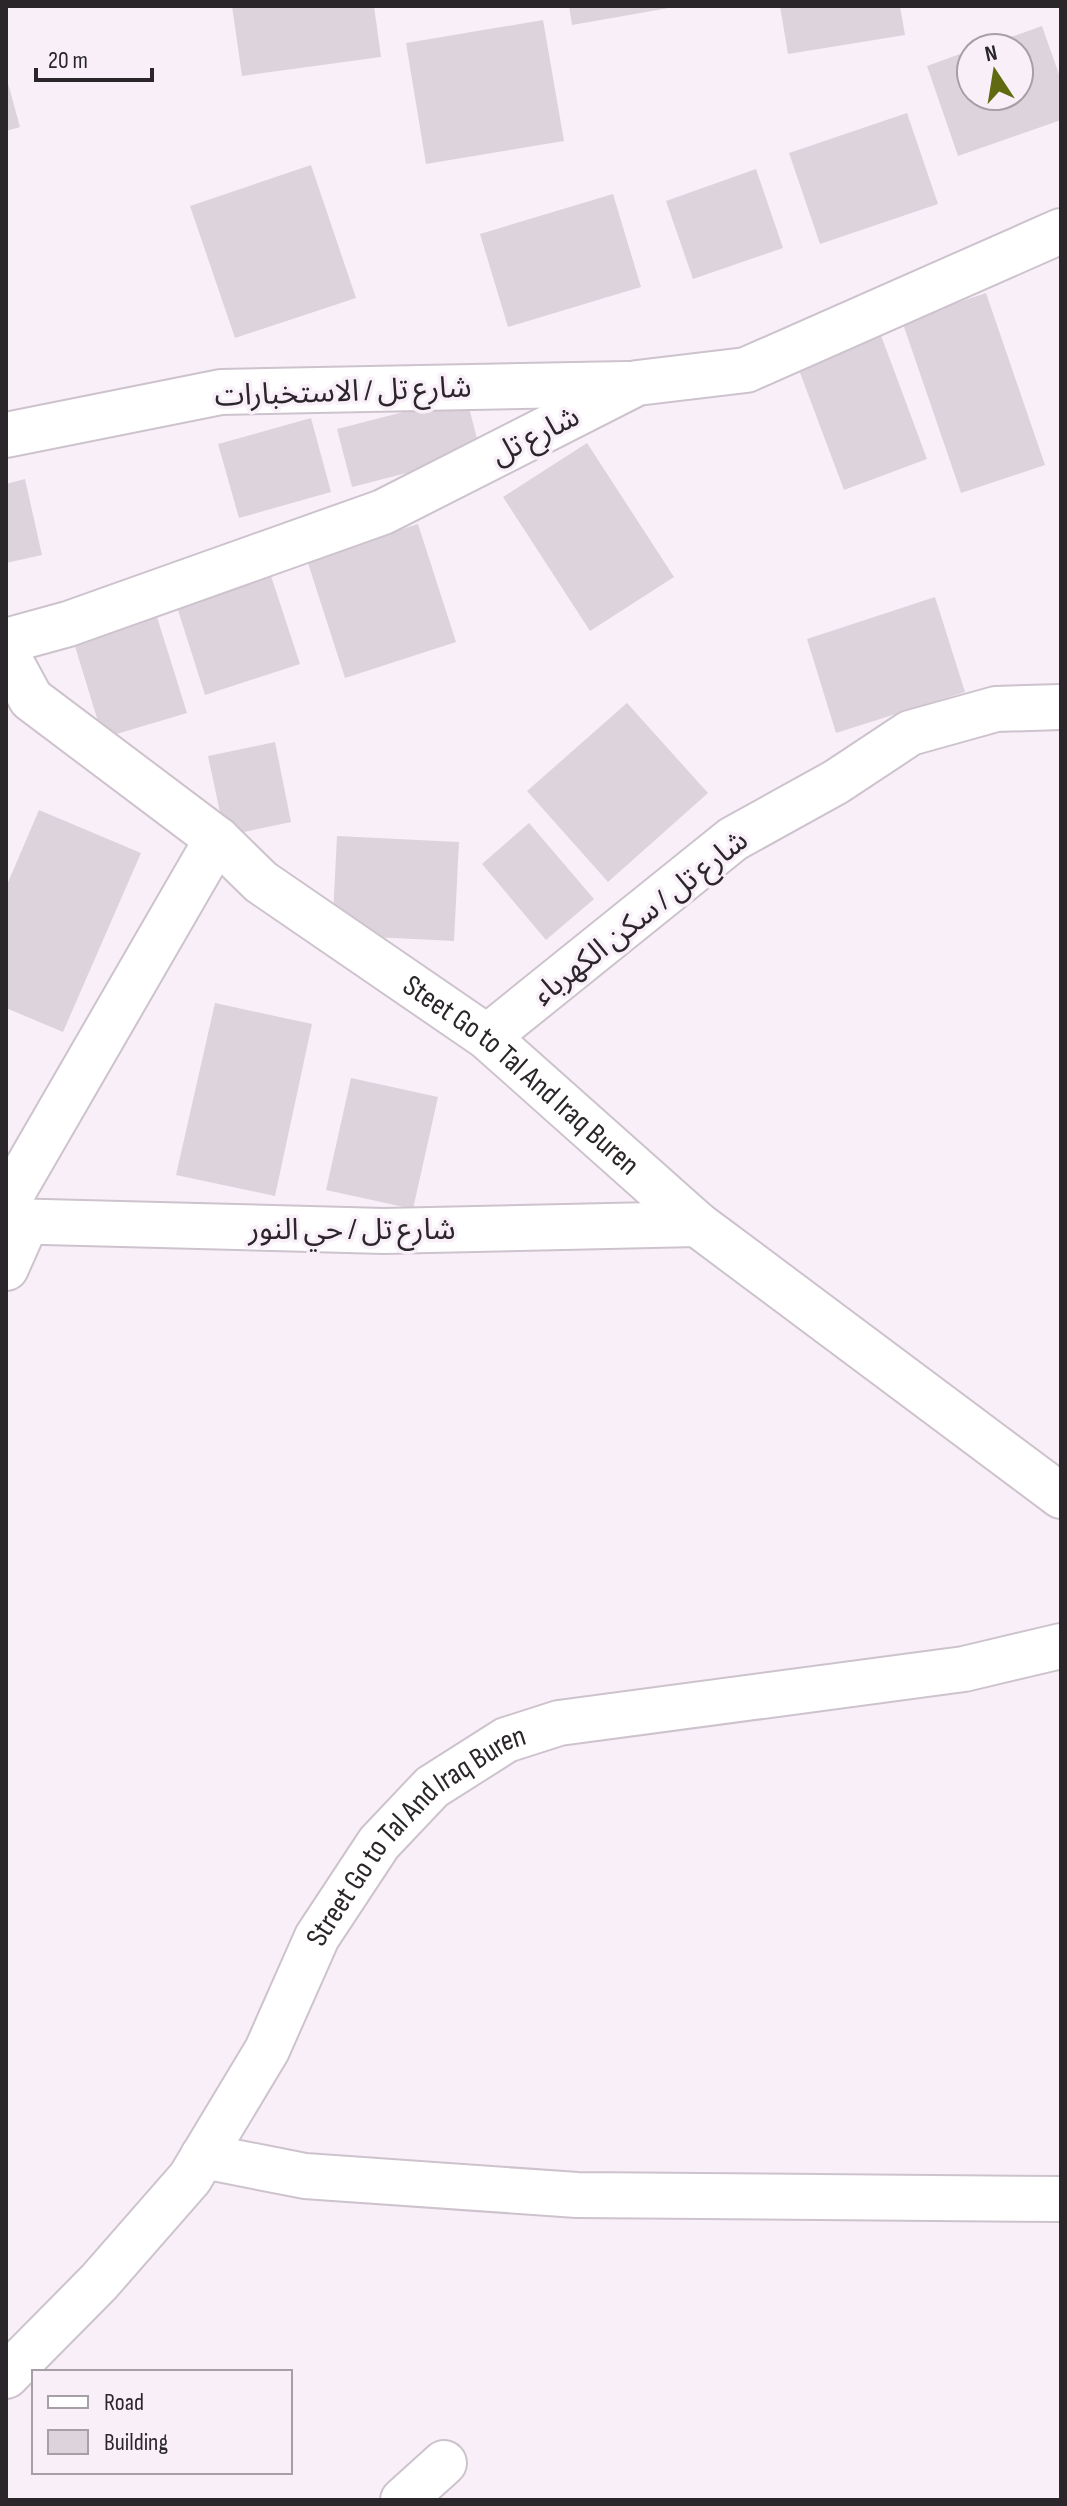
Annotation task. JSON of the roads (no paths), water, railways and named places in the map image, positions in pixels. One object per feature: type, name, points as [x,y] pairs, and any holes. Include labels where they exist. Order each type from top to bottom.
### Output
[{"type":"street","name":"شارع تل","points":[[7,641],[68,624],[383,512],[637,383],[746,370],[1061,231]]},
{"type":"street","name":"شارع تل / الاستخبارات","points":[[6,435],[221,392],[637,383]]},
{"type":"street","name":"Steet Go to Tal And Iraq Buren","points":[[7,641],[12,664],[31,699],[217,839],[261,882],[487,1037],[697,1224],[1061,1495]]},
{"type":"street","name":"شارع تل / سكن الكهرباء","points":[[487,1037],[733,839],[836,782],[910,733],[996,709],[1061,707]]},
{"type":"street","points":[[6,1268],[13,1216],[217,839]]},
{"type":"street","name":"شارع تل / حي النور","points":[[13,1216],[384,1231],[697,1224]]},
{"type":"street","name":"Street Go to Tal And Iraq Buren","points":[[6,2376],[99,2282],[190,2178],[267,2050],[317,1937],[379,1843],[432,1787],[506,1740],[559,1723],[964,1669],[1059,1645]]},
{"type":"street","points":[[203,2156],[305,2176],[577,2195],[1061,2199]]},
{"type":"street","points":[[403,2500],[444,2463]]}]
